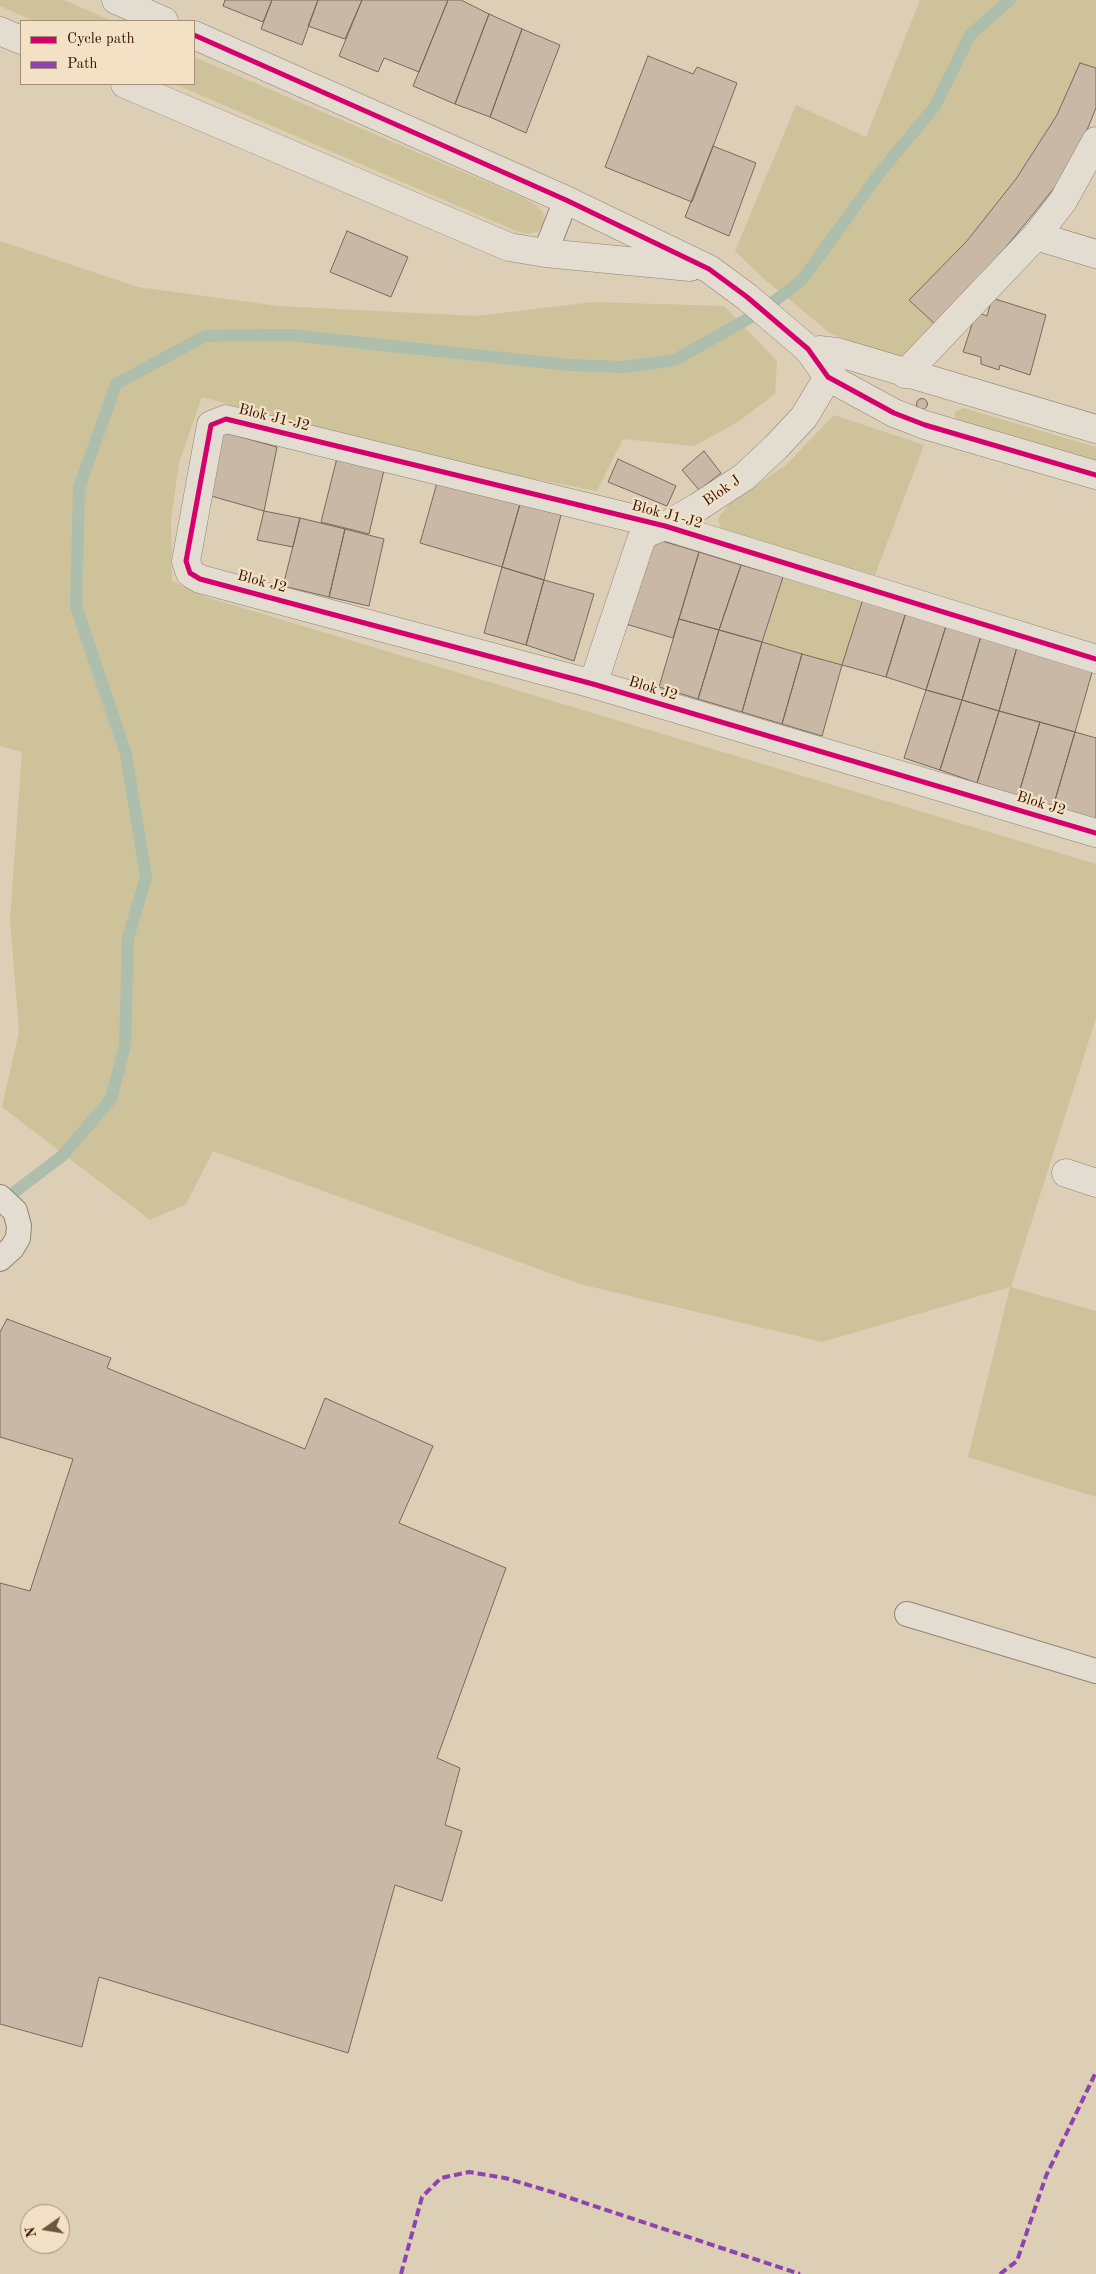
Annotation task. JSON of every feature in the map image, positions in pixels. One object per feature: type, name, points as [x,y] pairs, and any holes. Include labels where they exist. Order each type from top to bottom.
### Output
[{"type":"street","points":[[116,0],[162,20]]},
{"type":"street","points":[[0,30],[20,40]]},
{"type":"street","points":[[195,35],[566,200],[709,269],[747,297],[802,345],[832,365],[894,413],[925,425],[1096,475]]},
{"type":"street","points":[[128,85],[509,246],[544,253],[709,269]]},
{"type":"street","points":[[905,374],[1036,236],[1063,201],[1096,141]]},
{"type":"street","points":[[1036,236],[1096,254]]},
{"type":"street","points":[[832,365],[905,374],[1096,429]]},
{"type":"street","name":"Blok J","points":[[592,684],[641,540],[647,533],[666,526],[744,477],[776,448],[804,417],[832,365]]},
{"type":"street","name":"Blok J1-J2","points":[[200,578],[190,573],[186,561],[211,425],[226,419],[666,526],[1096,659]]},
{"type":"street","name":"Blok J2","points":[[200,578],[592,684],[1096,833]]},
{"type":"street","points":[[1066,1173],[1096,1183]]},
{"type":"lane","points":[[544,253],[566,200]]},
{"type":"lane","points":[[0,1259],[12,1248],[18,1238],[19,1226],[8,1204]]},
{"type":"lane","points":[[907,1614],[1096,1671]]},
{"type":"shaded area","points":[[0,0],[64,0],[110,20],[32,20],[0,6]]},
{"type":"shaded area","points":[[920,0],[1096,0],[1096,68],[1080,64],[1057,115],[1016,179],[966,242],[909,300],[935,324],[900,361],[830,333],[763,278],[735,251],[796,105],[866,137]]},
{"type":"shaded area","points":[[195,57],[528,200],[543,212],[544,220],[541,228],[537,232],[529,234],[516,231],[177,85],[195,85]]},
{"type":"shaded area","points":[[0,241],[138,287],[278,306],[476,316],[593,302],[724,306],[777,361],[775,394],[738,422],[694,446],[623,439],[597,491],[452,463],[202,397],[179,463],[171,519],[172,581],[206,597],[1096,864],[1096,1018],[1011,1287],[1096,1311],[1096,1497],[968,1457],[1010,1287],[822,1342],[580,1284],[213,1151],[186,1204],[150,1220],[2,1107],[19,1032],[10,919],[22,752],[0,746]]},
{"type":"shaded area","points":[[963,408],[1096,447],[1096,463],[959,422],[955,418],[955,412]]},
{"type":"shaded area","points":[[834,415],[924,445],[875,575],[734,536],[722,531],[718,519],[729,504],[786,465]]},
{"type":"shaded area","points":[[783,577],[863,599],[842,665],[762,642]]},
{"type":"building","points":[[225,0],[272,0],[263,22],[223,6]]},
{"type":"building","points":[[272,0],[318,0],[302,45],[261,29]]},
{"type":"building","points":[[318,0],[362,0],[345,39],[308,26]]},
{"type":"building","points":[[362,0],[448,0],[419,72],[384,58],[378,72],[339,56]]},
{"type":"building","points":[[448,0],[461,0],[489,14],[455,104],[413,86]]},
{"type":"building","points":[[489,14],[522,29],[490,117],[455,104]]},
{"type":"building","points":[[522,29],[560,45],[526,133],[490,117]]},
{"type":"building","points":[[648,56],[693,74],[697,67],[737,83],[692,202],[605,167]]},
{"type":"building","points":[[1080,63],[1096,68],[1096,108],[1080,147],[1058,183],[1034,213],[991,265],[935,324],[909,300],[966,242],[1016,179],[1057,115]]},
{"type":"building","points":[[713,146],[756,163],[729,236],[685,217]]},
{"type":"building","points":[[347,231],[408,257],[391,297],[330,272]]},
{"type":"building","points":[[992,298],[1046,315],[1030,375],[1000,365],[999,370],[981,364],[981,357],[963,352],[976,312],[987,316]]},
{"type":"building","points":[[920,399],[924,399],[927,404],[926,408],[920,409],[917,406],[917,402]]},
{"type":"building","points":[[219,431],[277,447],[264,511],[204,494]]},
{"type":"building","points":[[704,451],[721,473],[699,490],[682,470]]},
{"type":"building","points":[[337,458],[384,470],[369,534],[321,522]]},
{"type":"building","points":[[618,459],[676,486],[667,506],[608,482]]},
{"type":"building","points":[[437,483],[520,504],[502,567],[420,543]]},
{"type":"building","points":[[520,504],[561,515],[544,580],[502,567]]},
{"type":"building","points":[[264,511],[300,518],[293,547],[257,540]]},
{"type":"building","points":[[300,518],[345,529],[329,597],[283,586]]},
{"type":"building","points":[[345,529],[384,539],[369,606],[329,597]]},
{"type":"building","points":[[652,538],[699,552],[673,638],[626,624]]},
{"type":"building","points":[[699,552],[741,565],[719,630],[679,619]]},
{"type":"building","points":[[741,565],[783,577],[762,642],[719,630]]},
{"type":"building","points":[[502,567],[544,580],[526,645],[484,633]]},
{"type":"building","points":[[544,580],[594,594],[574,661],[526,645]]},
{"type":"building","points":[[863,599],[906,612],[886,677],[842,665]]},
{"type":"building","points":[[906,612],[946,626],[926,690],[886,677]]},
{"type":"building","points":[[679,619],[719,630],[698,699],[659,687]]},
{"type":"building","points":[[946,626],[981,636],[962,700],[926,690]]},
{"type":"building","points":[[719,630],[762,642],[742,712],[698,699]]},
{"type":"building","points":[[981,636],[1017,647],[999,711],[962,700]]},
{"type":"building","points":[[762,642],[802,654],[782,724],[742,712]]},
{"type":"building","points":[[1017,647],[1093,669],[1075,732],[999,711]]},
{"type":"building","points":[[802,654],[842,665],[822,736],[782,724]]},
{"type":"building","points":[[926,690],[962,700],[940,770],[904,758]]},
{"type":"building","points":[[962,700],[999,711],[977,783],[940,770]]},
{"type":"building","points":[[999,711],[1040,722],[1018,796],[977,783]]},
{"type":"building","points":[[1040,722],[1075,732],[1053,807],[1018,796]]},
{"type":"building","points":[[1075,732],[1096,738],[1096,820],[1053,807]]},
{"type":"building","points":[[7,1319],[111,1358],[107,1368],[305,1449],[325,1398],[433,1446],[399,1523],[506,1568],[437,1758],[460,1768],[445,1825],[462,1831],[442,1901],[395,1885],[348,2053],[99,1977],[82,2047],[0,2024],[0,1583],[30,1591],[73,1459],[0,1437],[0,1332]]},
{"type":"waterway","points":[[0,1203],[62,1156],[111,1099],[125,1046],[128,938],[146,877],[126,754],[76,606],[79,488],[116,384],[205,336],[290,335],[568,365],[624,367],[675,360],[760,312],[802,280],[878,175],[935,106],[970,35],[1010,0]]},
{"type":"marked path","points":[[1000,2274],[1017,2261],[1046,2176],[1096,2072]]},
{"type":"marked path","points":[[401,2274],[422,2197],[441,2178],[469,2172],[505,2178],[552,2192],[800,2274]]},
{"type":"cycle path","points":[[195,35],[566,200],[709,269],[747,297],[808,349],[828,377],[894,413],[925,425],[1096,475]]},
{"type":"cycle path","points":[[1096,659],[665,526],[226,419],[211,425],[186,561],[190,573],[200,579],[593,684],[1096,833]]}]
